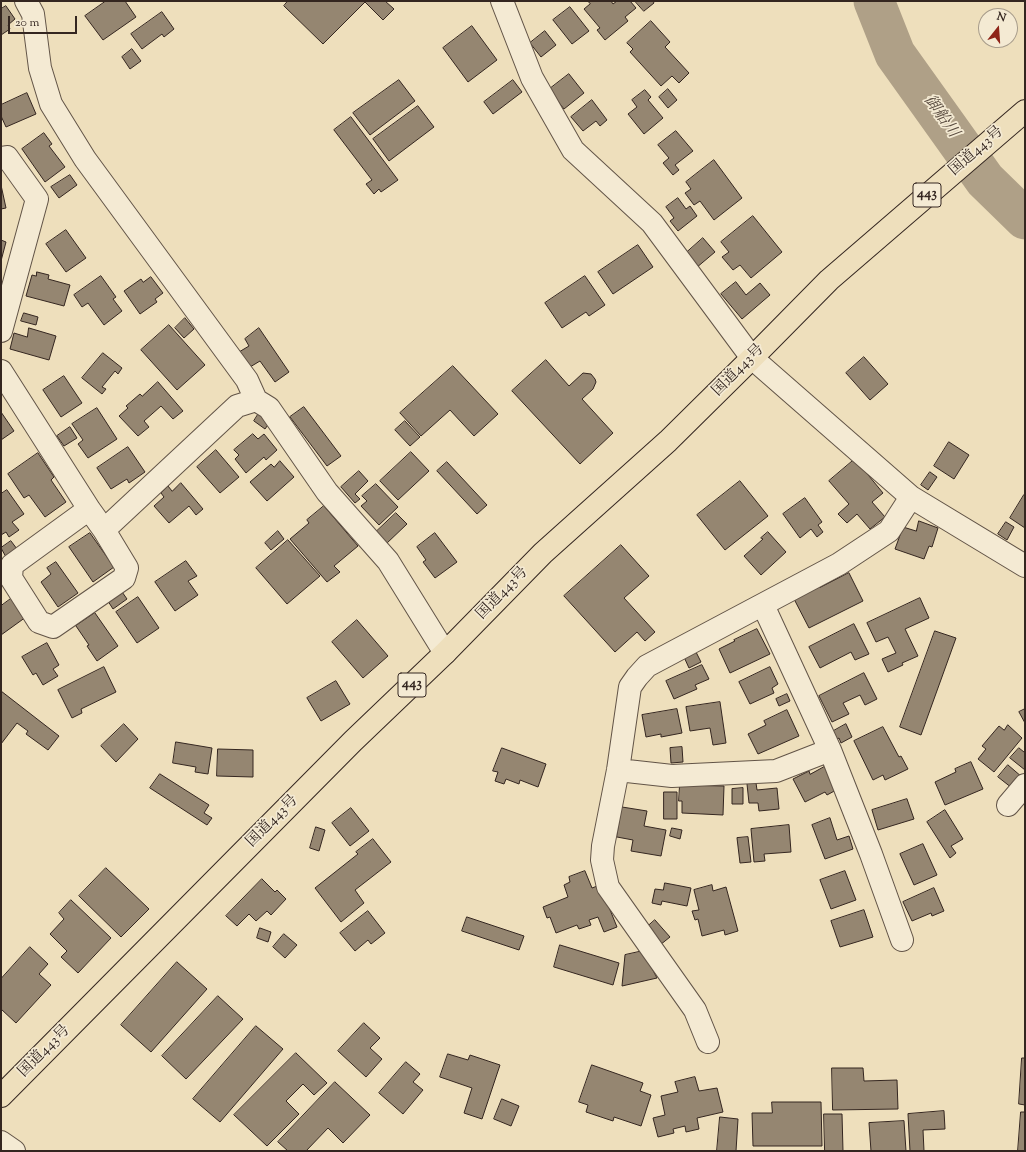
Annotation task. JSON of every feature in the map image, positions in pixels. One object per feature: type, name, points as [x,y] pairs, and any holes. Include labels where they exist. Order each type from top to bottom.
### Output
[{"type":"highway","name":"国道443号","points":[[1,1096],[353,740],[445,653],[543,553],[668,441],[828,280],[1025,111]]},
{"type":"street","points":[[26,1],[33,14],[40,68],[51,104],[85,158],[247,380],[256,400],[269,408],[327,492],[388,561],[445,653]]},
{"type":"street","points":[[502,1],[532,78],[573,150],[652,223],[752,358],[911,497],[1025,566]]},
{"type":"street","points":[[1,158],[8,157],[37,199],[1,331]]},
{"type":"street","points":[[1,371],[89,510],[104,530],[128,568],[124,578],[53,627],[39,622],[10,578],[12,565],[89,510]]},
{"type":"street","points":[[104,530],[236,406],[256,400]]},
{"type":"street","points":[[708,1042],[695,1010],[608,887],[602,860],[603,846],[618,770],[630,687],[636,677],[647,666],[839,564],[889,531],[911,497]]},
{"type":"street","points":[[763,605],[830,750],[871,854],[902,940]]},
{"type":"street","points":[[618,770],[672,776],[776,771],[830,750]]},
{"type":"street","points":[[1008,805],[1025,785]]},
{"type":"street","points":[[1,1142],[14,1151]]},
{"type":"building","points":[[106,1],[125,1],[136,17],[103,40],[85,16]]},
{"type":"building","points":[[288,1],[385,1],[394,9],[383,20],[365,2],[323,44],[284,6]]},
{"type":"building","points":[[588,1],[611,1],[613,4],[617,1],[630,1],[636,8],[625,17],[628,21],[605,40],[597,30],[600,28],[584,9],[590,4]]},
{"type":"building","points":[[635,1],[653,1],[654,3],[644,11]]},
{"type":"building","points":[[6,6],[15,19],[8,25],[10,29],[1,35],[1,9]]},
{"type":"building","points":[[570,7],[589,31],[572,44],[553,20]]},
{"type":"building","points":[[162,12],[174,29],[164,37],[162,34],[142,49],[131,34]]},
{"type":"building","points":[[651,21],[670,42],[665,47],[689,73],[679,83],[672,76],[661,86],[630,52],[633,49],[627,43]]},
{"type":"building","points":[[472,26],[497,60],[468,82],[443,48]]},
{"type":"building","points":[[545,31],[556,45],[541,57],[530,43]]},
{"type":"building","points":[[132,49],[141,61],[130,69],[122,57]]},
{"type":"building","points":[[569,74],[584,93],[564,109],[547,91]]},
{"type":"building","points":[[399,80],[415,101],[370,135],[353,113]]},
{"type":"building","points":[[513,80],[522,92],[493,114],[484,102]]},
{"type":"building","points":[[668,89],[677,100],[668,108],[659,97]]},
{"type":"building","points":[[645,90],[651,97],[648,100],[663,118],[644,134],[628,114],[637,107],[632,100]]},
{"type":"building","points":[[27,93],[36,114],[6,127],[1,116],[1,105]]},
{"type":"building","points":[[592,100],[607,120],[600,126],[596,121],[583,131],[571,117]]},
{"type":"building","points":[[418,106],[434,127],[389,161],[373,139]]},
{"type":"building","points":[[351,117],[398,180],[381,192],[379,189],[374,194],[366,184],[372,180],[334,130]]},
{"type":"building","points":[[676,131],[693,151],[675,165],[679,170],[673,175],[663,163],[669,158],[658,145]]},
{"type":"building","points":[[44,133],[52,144],[49,146],[65,167],[45,182],[22,149]]},
{"type":"building","points":[[714,160],[742,198],[714,220],[700,201],[694,205],[685,193],[691,189],[686,182]]},
{"type":"building","points":[[70,175],[77,185],[59,198],[51,187]]},
{"type":"building","points":[[1,185],[6,208],[1,209]]},
{"type":"building","points":[[678,198],[686,209],[690,206],[697,216],[678,231],[670,221],[674,218],[666,207]]},
{"type":"building","points":[[753,216],[782,252],[751,278],[740,265],[733,270],[722,257],[729,252],[721,242]]},
{"type":"building","points":[[66,230],[86,258],[66,272],[46,244]]},
{"type":"building","points":[[703,238],[715,252],[696,268],[685,254]]},
{"type":"building","points":[[1,240],[6,242],[1,261]]},
{"type":"building","points":[[638,245],[653,267],[613,294],[598,272]]},
{"type":"building","points":[[37,272],[49,275],[48,279],[70,285],[64,306],[26,296],[32,275],[36,276]]},
{"type":"building","points":[[101,276],[116,297],[113,299],[122,311],[104,325],[88,303],[82,307],[74,295]]},
{"type":"building","points":[[585,276],[605,305],[589,316],[586,312],[562,328],[545,303]]},
{"type":"building","points":[[151,277],[163,293],[155,299],[157,302],[140,314],[124,291],[141,279],[143,282]]},
{"type":"building","points":[[736,282],[746,295],[760,283],[770,295],[742,319],[721,294]]},
{"type":"building","points":[[24,313],[38,317],[36,325],[21,321]]},
{"type":"building","points":[[185,318],[194,329],[184,338],[175,328]]},
{"type":"building","points":[[169,325],[205,365],[177,390],[141,350]]},
{"type":"building","points":[[29,328],[56,336],[49,360],[10,349],[14,333],[27,337]]},
{"type":"building","points":[[259,328],[289,372],[275,382],[260,361],[250,367],[239,352],[249,346],[245,339]]},
{"type":"building","points":[[103,353],[122,368],[118,374],[115,371],[102,387],[106,389],[102,394],[82,378]]},
{"type":"building","points":[[864,357],[888,384],[870,400],[846,373]]},
{"type":"building","points":[[546,360],[569,386],[583,373],[591,374],[596,382],[593,389],[582,399],[613,433],[580,464],[512,391]]},
{"type":"building","points":[[453,366],[498,414],[474,436],[450,410],[421,436],[400,413]]},
{"type":"building","points":[[64,376],[82,403],[61,417],[43,390]]},
{"type":"building","points":[[158,382],[183,411],[173,419],[161,406],[144,421],[149,427],[138,436],[119,416],[128,408],[126,406],[140,394],[142,396]]},
{"type":"building","points":[[304,407],[341,456],[327,466],[290,417]]},
{"type":"building","points":[[97,408],[117,439],[88,458],[78,444],[83,440],[72,424]]},
{"type":"building","points":[[1,412],[14,431],[1,440]]},
{"type":"building","points":[[259,413],[270,422],[265,429],[254,421]]},
{"type":"building","points":[[405,421],[420,437],[410,446],[395,430]]},
{"type":"building","points":[[70,427],[77,438],[64,446],[57,436]]},
{"type":"building","points":[[253,434],[258,439],[264,434],[277,450],[266,460],[264,457],[246,473],[235,459],[239,455],[234,450]]},
{"type":"building","points":[[949,442],[969,455],[954,479],[934,466]]},
{"type":"building","points":[[128,447],[145,472],[129,483],[127,479],[111,489],[97,468]]},
{"type":"building","points":[[216,450],[239,477],[220,493],[197,467]]},
{"type":"building","points":[[411,452],[429,471],[398,500],[380,481]]},
{"type":"building","points":[[38,453],[54,477],[51,480],[66,502],[45,517],[29,495],[24,498],[8,474]]},
{"type":"building","points":[[855,459],[883,493],[872,502],[885,517],[870,529],[857,514],[847,523],[838,514],[849,504],[829,481]]},
{"type":"building","points":[[280,461],[294,477],[267,501],[250,482],[271,464],[274,467]]},
{"type":"building","points":[[447,462],[487,505],[477,514],[437,471]]},
{"type":"building","points":[[359,471],[368,481],[355,494],[360,499],[355,503],[341,487]]},
{"type":"building","points":[[930,472],[937,477],[928,490],[921,485]]},
{"type":"building","points":[[740,481],[768,516],[725,550],[697,515]]},
{"type":"building","points":[[181,483],[203,509],[196,515],[189,506],[169,523],[154,506],[164,497],[161,493],[168,486],[172,491]]},
{"type":"building","points":[[376,484],[398,507],[379,525],[361,506],[367,501],[362,496]]},
{"type":"building","points":[[7,490],[24,514],[12,522],[19,530],[9,537],[6,532],[1,535],[1,494]]},
{"type":"building","points":[[1024,495],[1025,496],[1025,528],[1010,518]]},
{"type":"building","points":[[805,498],[822,522],[818,525],[823,532],[817,537],[811,529],[800,538],[783,514]]},
{"type":"building","points":[[324,506],[358,546],[334,566],[340,572],[327,582],[290,539],[309,523],[307,520]]},
{"type":"building","points":[[396,513],[407,524],[386,544],[376,532]]},
{"type":"building","points":[[919,521],[938,528],[932,547],[929,546],[924,559],[895,549],[903,527],[916,531]]},
{"type":"building","points":[[1006,522],[1014,527],[1007,540],[998,534]]},
{"type":"building","points":[[278,531],[284,539],[271,550],[265,543]]},
{"type":"building","points":[[768,532],[786,552],[761,575],[744,556],[763,539],[761,538]]},
{"type":"building","points":[[90,533],[114,567],[93,582],[69,547]]},
{"type":"building","points":[[435,533],[457,562],[435,578],[423,562],[426,560],[417,547]]},
{"type":"building","points":[[288,540],[320,576],[287,604],[256,568]]},
{"type":"building","points":[[11,541],[17,549],[6,557],[1,548]]},
{"type":"building","points":[[621,545],[649,576],[624,598],[655,632],[645,641],[637,632],[615,652],[564,596]]},
{"type":"building","points":[[186,561],[197,576],[188,581],[198,595],[175,611],[155,582]]},
{"type":"building","points":[[56,562],[78,593],[58,607],[41,582],[51,574],[47,568]]},
{"type":"building","points":[[849,573],[863,601],[809,628],[793,597],[819,585],[820,587]]},
{"type":"building","points":[[120,589],[127,599],[113,609],[106,598]]},
{"type":"building","points":[[138,597],[159,628],[137,643],[116,612]]},
{"type":"building","points":[[12,598],[26,617],[1,635],[1,606]]},
{"type":"building","points":[[920,598],[929,618],[905,629],[918,656],[902,663],[903,665],[888,672],[882,659],[896,653],[888,637],[876,642],[867,623]]},
{"type":"building","points":[[95,613],[118,646],[97,661],[87,646],[89,645],[76,626]]},
{"type":"building","points":[[357,620],[388,656],[363,678],[332,642]]},
{"type":"building","points":[[854,624],[869,654],[855,660],[851,652],[820,668],[809,647]]},
{"type":"building","points":[[757,629],[770,654],[730,673],[719,649]]},
{"type":"building","points":[[935,631],[956,638],[921,735],[900,727]]},
{"type":"building","points":[[47,643],[59,665],[53,669],[58,676],[43,685],[36,673],[33,675],[22,657]]},
{"type":"building","points":[[696,652],[701,662],[689,668],[684,657]]},
{"type":"building","points":[[702,665],[709,679],[695,685],[697,689],[674,699],[666,681]]},
{"type":"building","points":[[104,667],[116,692],[81,709],[82,713],[72,718],[58,690]]},
{"type":"building","points":[[770,667],[778,684],[772,688],[774,693],[750,704],[739,682]]},
{"type":"building","points":[[864,673],[877,699],[865,705],[860,695],[843,703],[849,714],[832,722],[819,696]]},
{"type":"building","points":[[336,681],[350,704],[321,721],[307,698]]},
{"type":"building","points":[[1,691],[59,736],[48,750],[26,734],[28,731],[17,723],[1,744]]},
{"type":"building","points":[[787,694],[790,701],[779,706],[776,699]]},
{"type":"building","points":[[720,702],[726,743],[713,745],[710,728],[690,731],[686,707]]},
{"type":"building","points":[[677,709],[682,733],[661,737],[661,734],[646,737],[642,715]]},
{"type":"building","points":[[1025,709],[1025,723],[1019,712]]},
{"type":"building","points":[[787,710],[799,736],[758,754],[748,734],[766,725],[764,721]]},
{"type":"building","points":[[124,724],[138,739],[116,762],[101,746]]},
{"type":"building","points":[[846,724],[852,737],[841,743],[839,738],[834,741],[830,733]]},
{"type":"building","points":[[1008,725],[1022,738],[994,772],[978,759],[986,749],[982,746],[999,726],[1004,730]]},
{"type":"building","points":[[883,727],[899,757],[901,756],[908,769],[885,780],[883,775],[873,780],[854,741]]},
{"type":"building","points":[[176,742],[212,748],[208,774],[195,772],[196,767],[173,763]]},
{"type":"building","points":[[682,747],[683,762],[671,763],[670,748]]},
{"type":"building","points":[[502,748],[546,764],[538,787],[520,780],[519,784],[506,779],[504,784],[495,781],[498,772],[493,771]]},
{"type":"building","points":[[1019,748],[1024,752],[1025,751],[1025,770],[1010,758]]},
{"type":"building","points":[[218,749],[253,750],[253,777],[217,776]]},
{"type":"building","points":[[971,762],[983,789],[945,805],[935,782],[956,772],[955,769]]},
{"type":"building","points":[[1008,765],[1022,777],[1012,788],[998,777]]},
{"type":"building","points":[[826,766],[838,789],[827,795],[825,792],[805,802],[793,779],[809,771],[810,774]]},
{"type":"building","points":[[160,774],[209,805],[204,813],[212,818],[207,825],[150,788]]},
{"type":"building","points":[[756,783],[757,790],[777,788],[779,809],[759,811],[758,803],[749,803],[747,784]]},
{"type":"building","points":[[680,785],[724,786],[723,815],[682,813],[682,801],[679,801]]},
{"type":"building","points":[[743,788],[743,804],[732,804],[732,789]]},
{"type":"building","points":[[664,792],[677,792],[677,819],[664,819]]},
{"type":"building","points":[[907,799],[914,819],[878,830],[872,810]]},
{"type":"building","points":[[622,807],[647,811],[644,826],[666,830],[661,856],[631,851],[633,840],[617,837]]},
{"type":"building","points":[[351,808],[369,831],[350,846],[332,823]]},
{"type":"building","points":[[945,810],[963,839],[951,846],[956,853],[950,858],[927,822]]},
{"type":"building","points":[[830,818],[837,840],[849,836],[853,849],[825,859],[812,825]]},
{"type":"building","points":[[789,825],[791,852],[764,854],[765,861],[754,862],[751,829]]},
{"type":"building","points":[[316,827],[325,830],[319,851],[310,848]]},
{"type":"building","points":[[672,828],[682,830],[680,839],[670,836]]},
{"type":"building","points":[[748,837],[751,862],[740,863],[737,838]]},
{"type":"building","points":[[373,839],[391,862],[355,890],[364,903],[341,922],[315,888],[358,854],[356,852]]},
{"type":"building","points":[[923,844],[937,875],[914,885],[900,854]]},
{"type":"building","points":[[106,868],[149,909],[121,937],[79,896]]},
{"type":"building","points":[[585,871],[592,888],[600,885],[617,927],[604,932],[598,917],[589,920],[591,925],[579,929],[577,925],[556,933],[550,917],[547,918],[543,907],[568,897],[564,885],[570,882],[569,877]]},
{"type":"building","points":[[845,871],[856,900],[831,909],[820,880]]},
{"type":"building","points":[[262,879],[275,892],[277,890],[286,899],[271,915],[267,911],[256,921],[249,914],[237,926],[226,916]]},
{"type":"building","points":[[665,883],[691,888],[687,906],[662,901],[661,905],[652,903],[655,889],[663,890]]},
{"type":"building","points":[[712,885],[713,891],[726,887],[738,931],[725,935],[724,930],[702,936],[698,919],[695,920],[692,911],[699,910],[694,890]]},
{"type":"building","points":[[934,888],[944,911],[932,916],[931,913],[912,921],[903,902]]},
{"type":"building","points":[[71,900],[111,938],[78,973],[61,957],[67,951],[50,934],[64,919],[59,913]]},
{"type":"building","points":[[864,910],[873,937],[840,947],[831,921]]},
{"type":"building","points":[[368,911],[385,933],[371,944],[368,940],[355,951],[340,933]]},
{"type":"building","points":[[467,917],[524,936],[519,950],[462,931]]},
{"type":"building","points":[[655,920],[670,937],[660,945],[646,928]]},
{"type":"building","points":[[260,928],[271,932],[268,942],[257,938]]},
{"type":"building","points":[[284,934],[297,945],[285,958],[273,947]]},
{"type":"building","points":[[560,945],[619,963],[613,985],[554,967]]},
{"type":"building","points":[[30,947],[48,964],[39,974],[51,985],[16,1023],[1,1009],[1,979]]},
{"type":"building","points":[[643,951],[657,978],[622,986],[625,955]]},
{"type":"building","points":[[177,962],[207,989],[151,1052],[121,1025]]},
{"type":"building","points":[[218,996],[243,1019],[186,1079],[162,1056]]},
{"type":"building","points":[[364,1023],[380,1038],[370,1048],[382,1059],[366,1077],[338,1051]]},
{"type":"building","points":[[256,1026],[283,1049],[220,1122],[193,1099]]},
{"type":"building","points":[[296,1053],[327,1083],[314,1095],[303,1084],[286,1101],[299,1114],[267,1146],[234,1115]]},
{"type":"building","points":[[448,1054],[468,1060],[470,1055],[500,1065],[482,1119],[464,1113],[472,1088],[440,1077]]},
{"type":"building","points":[[1022,1058],[1025,1058],[1025,1105],[1019,1104]]},
{"type":"building","points":[[406,1062],[420,1074],[413,1082],[423,1090],[403,1114],[379,1093]]},
{"type":"building","points":[[592,1065],[643,1083],[640,1091],[651,1095],[641,1126],[614,1117],[613,1121],[586,1112],[588,1105],[579,1102]]},
{"type":"building","points":[[832,1068],[863,1068],[864,1081],[897,1080],[898,1109],[833,1110]]},
{"type":"building","points":[[695,1077],[699,1091],[717,1088],[723,1112],[697,1118],[699,1129],[686,1132],[685,1126],[673,1129],[674,1133],[658,1137],[653,1118],[665,1115],[661,1096],[678,1092],[675,1082]]},
{"type":"building","points":[[335,1082],[370,1115],[343,1143],[328,1128],[306,1151],[288,1151],[278,1142]]},
{"type":"building","points":[[502,1099],[519,1106],[511,1126],[494,1119]]},
{"type":"building","points":[[772,1102],[821,1102],[822,1146],[753,1146],[752,1113],[772,1113]]},
{"type":"building","points":[[944,1111],[945,1129],[923,1130],[924,1151],[910,1151],[908,1114]]},
{"type":"building","points":[[1021,1112],[1025,1112],[1025,1151],[1018,1151]]},
{"type":"building","points":[[824,1114],[842,1114],[843,1151],[825,1151]]},
{"type":"building","points":[[720,1117],[738,1119],[736,1151],[717,1151]]},
{"type":"building","points":[[904,1121],[906,1151],[871,1151],[869,1123]]},
{"type":"waterway","name":"御船川","points":[[874,1],[895,54],[985,180],[1025,219]]}]
